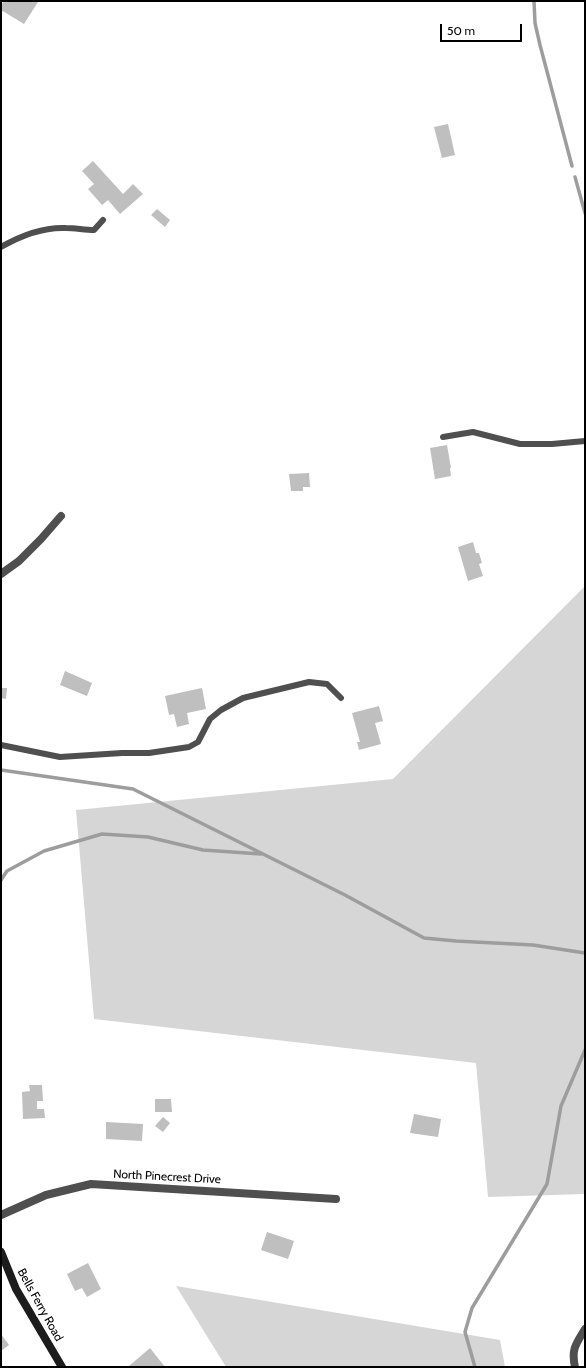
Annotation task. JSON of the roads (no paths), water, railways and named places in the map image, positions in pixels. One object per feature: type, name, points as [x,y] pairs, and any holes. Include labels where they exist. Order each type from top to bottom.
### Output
[{"type":"main road","name":"Bells Ferry Road","points":[[1,1252],[16,1288],[62,1367]]},
{"type":"street","points":[[1,574],[19,561],[61,516]]},
{"type":"street","name":"North Pinecrest Drive","points":[[1,1215],[46,1195],[91,1184],[336,1199]]},
{"type":"street","points":[[575,1367],[572,1356],[574,1348],[585,1329]]},
{"type":"lane","points":[[1,247],[15,238],[49,229],[66,228],[94,230],[103,220]]},
{"type":"lane","points":[[443,437],[473,432],[520,444],[552,444],[585,441]]},
{"type":"lane","points":[[1,745],[60,757],[122,752],[149,753],[189,746],[198,742],[210,718],[243,698],[309,682],[327,684],[341,698]]},
{"type":"waterway","points":[[534,1],[535,23],[540,45],[572,166]]},
{"type":"waterway","points":[[575,177],[585,213]]},
{"type":"waterway","points":[[1,770],[133,789],[345,895],[424,938],[533,945],[585,953]]},
{"type":"waterway","points":[[1,880],[7,871],[44,851],[102,834],[148,837],[203,850],[261,854]]},
{"type":"waterway","points":[[475,1367],[465,1332],[472,1308],[547,1184],[561,1106],[585,1050]]}]
